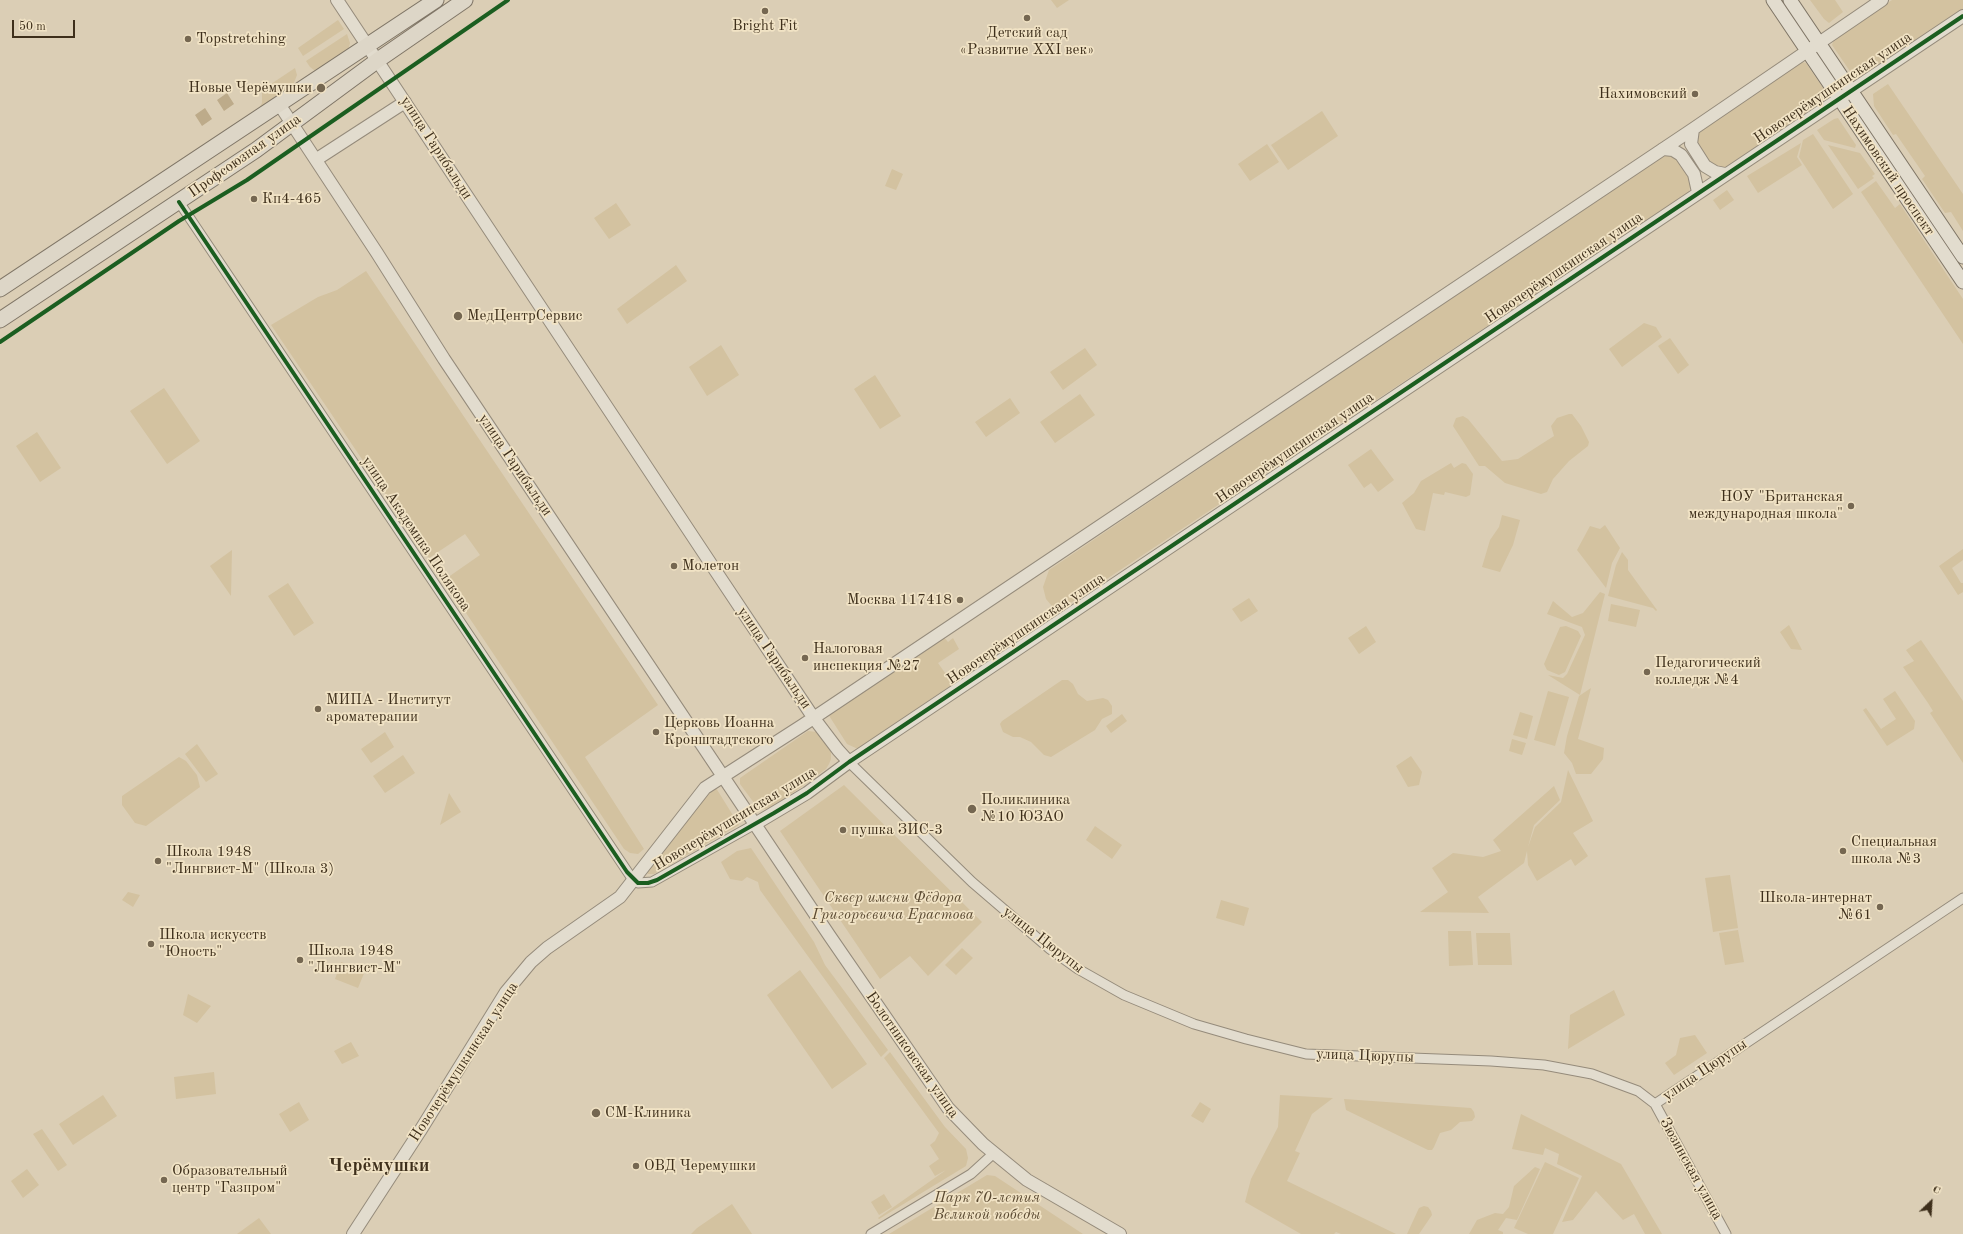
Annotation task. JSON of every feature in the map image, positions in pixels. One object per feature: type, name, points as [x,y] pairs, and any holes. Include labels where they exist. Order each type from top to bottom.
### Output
[{"type":"main road","name":"Профсоюзная улица","points":[[0,289],[436,0]]},
{"type":"main road","name":"Профсоюзная улица","points":[[0,320],[179,202],[465,0]]},
{"type":"main road","name":"Нахимовский проспект","points":[[1773,0],[1963,282]]},
{"type":"main road","name":"Нахимовский проспект","points":[[1790,0],[1963,257]]},
{"type":"street","name":"улица Гарибальди","points":[[337,0],[601,400],[813,717]]},
{"type":"street","name":"Новочерёмушкинская улица","points":[[353,1234],[420,1131],[506,992],[538,955],[620,897],[700,793],[1693,130],[1818,42],[1882,0]]},
{"type":"street","name":"Новочерёмушкинская улица","points":[[633,880],[638,883],[652,882],[807,793],[849,762],[1698,192],[1963,16]]},
{"type":"street","points":[[317,159],[405,102]]},
{"type":"street","name":"улица Гарибальди","points":[[279,104],[317,159],[444,359],[755,824]]},
{"type":"street","points":[[1693,130],[1691,144],[1705,166],[1714,172],[1725,174]]},
{"type":"street","points":[[1663,149],[1673,150],[1681,155],[1694,174],[1698,192]]},
{"type":"street","name":"улица Академика Полякова","points":[[179,202],[633,880]]},
{"type":"street","name":"улица Цюрупы","points":[[813,717],[849,762],[972,882],[1032,934],[1078,969],[1131,998],[1207,1029],[1306,1054],[1491,1061],[1544,1065],[1592,1074],[1616,1081],[1638,1091],[1655,1104],[1963,898]]},
{"type":"street","name":"Болотниковская улица","points":[[755,824],[938,1094],[959,1121],[994,1154],[1039,1188],[1120,1234]]},
{"type":"street","name":"Зюзинская улица","points":[[1655,1104],[1726,1234]]},
{"type":"street","points":[[871,1234],[971,1174],[994,1154]]},
{"type":"green space","points":[[1051,0],[1069,0],[1057,8]]},
{"type":"green space","points":[[1810,0],[1835,0],[1843,12],[1829,23],[1824,19]]},
{"type":"green space","points":[[1892,0],[1963,0],[1963,10],[1860,77],[1854,77],[1832,45],[1834,39]]},
{"type":"green space","points":[[338,20],[344,29],[303,56],[298,48]]},
{"type":"green space","points":[[347,34],[350,43],[348,51],[321,69],[314,70],[310,67],[306,61]]},
{"type":"green space","points":[[1801,62],[1806,63],[1823,88],[1824,98],[1820,104],[1723,169],[1706,162],[1695,139],[1696,134]]},
{"type":"green space","points":[[295,68],[297,75],[292,88],[256,113],[262,103],[262,90]]},
{"type":"green space","points":[[1888,84],[1963,194],[1963,231],[1951,212],[1945,213],[1922,179],[1925,176],[1896,134],[1893,135],[1874,106],[1873,94]]},
{"type":"green space","points":[[1322,111],[1338,136],[1288,170],[1271,145]]},
{"type":"green space","points":[[1838,118],[1856,145],[1855,148],[1824,140],[1817,130]]},
{"type":"green space","points":[[1813,134],[1853,194],[1833,209],[1799,157],[1803,140]]},
{"type":"green space","points":[[1801,143],[1797,157],[1802,165],[1758,193],[1747,176]]},
{"type":"green space","points":[[1267,144],[1279,162],[1250,181],[1238,164]]},
{"type":"green space","points":[[1828,145],[1860,153],[1875,174],[1872,176],[1874,178],[1858,189]]},
{"type":"green space","points":[[1664,154],[1671,154],[1678,158],[1692,178],[1689,192],[1057,612],[1046,599],[1043,587],[1049,570]]},
{"type":"green space","points":[[892,169],[903,174],[896,190],[885,186]]},
{"type":"green space","points":[[1876,181],[1895,208],[1900,204],[1963,299],[1963,344],[1861,192]]},
{"type":"green space","points":[[1727,190],[1734,200],[1720,210],[1713,200]]},
{"type":"green space","points":[[616,203],[631,225],[609,239],[594,218]]},
{"type":"green space","points":[[676,265],[687,281],[627,324],[617,309]]},
{"type":"green space","points":[[366,271],[658,705],[585,757],[644,849],[638,854],[630,853],[624,849],[444,580],[480,555],[465,534],[429,558],[271,325],[318,297],[337,290]]},
{"type":"green space","points":[[1644,323],[1656,327],[1662,337],[1622,367],[1609,349]]},
{"type":"green space","points":[[1670,338],[1689,365],[1678,374],[1658,346]]},
{"type":"green space","points":[[721,345],[739,375],[707,396],[689,367]]},
{"type":"green space","points":[[1085,348],[1097,365],[1063,390],[1050,372]]},
{"type":"green space","points":[[875,375],[901,416],[880,429],[854,389]]},
{"type":"green space","points":[[164,388],[200,441],[167,464],[130,411]]},
{"type":"green space","points":[[1080,394],[1095,415],[1055,443],[1040,422]]},
{"type":"green space","points":[[1010,398],[1020,413],[986,437],[975,422]]},
{"type":"green space","points":[[1572,414],[1581,426],[1589,442],[1588,446],[1569,461],[1553,479],[1547,492],[1541,494],[1505,483],[1485,466],[1479,466],[1453,426],[1456,418],[1463,416],[1468,419],[1502,461],[1518,459],[1554,436],[1551,426],[1557,418]]},
{"type":"green space","points":[[37,432],[61,468],[40,482],[16,446]]},
{"type":"green space","points":[[1371,449],[1394,480],[1378,492],[1371,483],[1364,488],[1348,465]]},
{"type":"green space","points":[[1451,463],[1454,468],[1462,463],[1466,464],[1473,474],[1470,495],[1466,497],[1445,492],[1444,495],[1433,493],[1425,531],[1416,529],[1402,503],[1414,493],[1421,481]]},
{"type":"green space","points":[[1502,515],[1520,520],[1513,545],[1500,572],[1482,567],[1490,540],[1499,527]]},
{"type":"green space","points":[[1605,525],[1620,548],[1612,563],[1606,588],[1577,550],[1590,526],[1600,529]]},
{"type":"green space","points":[[1963,549],[1963,560],[1952,568],[1961,583],[1963,583],[1963,592],[1958,595],[1939,566]]},
{"type":"green space","points":[[232,550],[231,596],[210,566]]},
{"type":"green space","points":[[1622,552],[1628,560],[1628,570],[1657,610],[1656,611],[1653,608],[1608,596],[1616,565]]},
{"type":"green space","points":[[288,583],[314,623],[294,636],[268,596]]},
{"type":"green space","points":[[1600,592],[1605,594],[1580,695],[1548,675],[1563,678],[1567,674],[1585,635],[1582,627],[1547,614],[1553,601],[1572,617],[1583,613]]},
{"type":"green space","points":[[1249,598],[1258,611],[1241,622],[1232,609]]},
{"type":"green space","points":[[1611,604],[1640,610],[1636,627],[1608,621]]},
{"type":"green space","points":[[1789,625],[1802,650],[1791,649],[1780,632]]},
{"type":"green space","points":[[1366,626],[1376,642],[1359,654],[1348,638]]},
{"type":"green space","points":[[1566,626],[1578,631],[1581,636],[1565,672],[1559,675],[1547,670],[1544,664],[1560,627]]},
{"type":"green space","points":[[942,635],[948,642],[953,638],[959,649],[938,663],[953,684],[858,749],[847,744],[828,714]]},
{"type":"green space","points":[[1921,640],[1963,701],[1963,763],[1930,713],[1933,711],[1928,703],[1903,667],[1914,661],[1906,650]]},
{"type":"green space","points":[[1062,680],[1068,680],[1073,684],[1078,694],[1087,701],[1103,698],[1108,700],[1112,706],[1112,714],[1102,719],[1095,730],[1051,757],[1044,755],[1031,742],[1020,737],[1013,737],[1003,732],[1000,724],[1002,721]]},
{"type":"green space","points":[[1591,688],[1578,739],[1604,748],[1603,759],[1591,774],[1576,774],[1572,763],[1564,753],[1567,736],[1579,696]]},
{"type":"green space","points":[[1548,691],[1569,697],[1555,746],[1534,740]]},
{"type":"green space","points":[[1895,691],[1915,721],[1914,729],[1887,746],[1863,710],[1866,708],[1881,729],[1896,719],[1883,699]]},
{"type":"green space","points":[[1520,712],[1533,716],[1527,739],[1513,735]]},
{"type":"green space","points":[[1122,714],[1127,721],[1111,733],[1106,726]]},
{"type":"green space","points":[[808,731],[817,732],[831,748],[831,759],[826,769],[772,808],[765,809],[757,807],[740,784],[740,778]]},
{"type":"green space","points":[[385,732],[394,747],[371,763],[361,749]]},
{"type":"green space","points":[[1512,739],[1526,743],[1522,755],[1509,751]]},
{"type":"green space","points":[[197,744],[218,774],[206,782],[185,754]]},
{"type":"green space","points":[[403,755],[415,773],[385,793],[373,776]]},
{"type":"green space","points":[[1411,756],[1422,772],[1419,785],[1408,787],[1396,766]]},
{"type":"green space","points":[[179,757],[186,761],[197,775],[200,787],[146,826],[135,823],[122,805],[122,796]]},
{"type":"green space","points":[[1568,770],[1593,821],[1573,833],[1588,856],[1575,866],[1571,859],[1537,881],[1528,865],[1527,851],[1524,863],[1478,897],[1489,913],[1420,912],[1448,892],[1432,868],[1453,853],[1483,857],[1501,851],[1493,840],[1554,786],[1560,800],[1534,825],[1528,847],[1535,827],[1561,802]]},
{"type":"green space","name":"Сквер имени Фёдора Григорьевича Ерастова","points":[[844,785],[982,922],[928,976],[910,956],[880,979],[780,831]]},
{"type":"green space","points":[[716,788],[739,825],[654,874],[648,874],[646,871],[705,797]]},
{"type":"green space","points":[[449,793],[461,812],[440,825]]},
{"type":"green space","points":[[1095,826],[1122,845],[1112,859],[1086,840]]},
{"type":"green space","points":[[751,848],[814,942],[825,965],[888,1050],[881,1057],[760,890],[758,882],[747,877],[742,881],[730,879],[721,862],[737,851]]},
{"type":"green space","points":[[1730,875],[1738,928],[1713,932],[1705,878]]},
{"type":"green space","points":[[128,892],[140,895],[133,907],[122,900]]},
{"type":"green space","points":[[1221,900],[1249,908],[1244,926],[1216,918]]},
{"type":"green space","points":[[1738,930],[1744,962],[1725,965],[1719,933]]},
{"type":"green space","points":[[1448,931],[1471,931],[1473,965],[1449,966]]},
{"type":"green space","points":[[1476,933],[1510,933],[1512,965],[1478,965]]},
{"type":"green space","points":[[962,948],[973,958],[956,975],[945,965]]},
{"type":"green space","points":[[341,962],[365,971],[358,988],[335,979]]},
{"type":"green space","points":[[800,970],[867,1064],[832,1089],[767,995]]},
{"type":"green space","points":[[1614,990],[1625,1015],[1568,1049],[1570,1015]]},
{"type":"green space","points":[[188,994],[211,1006],[197,1023],[183,1015]]},
{"type":"green space","points":[[1695,1035],[1707,1053],[1674,1075],[1665,1063],[1676,1055],[1680,1038]]},
{"type":"green space","points":[[351,1042],[359,1056],[342,1064],[334,1051]]},
{"type":"green space","points":[[890,1052],[945,1127],[966,1149],[968,1158],[966,1166],[879,1219],[878,1218],[946,1170],[935,1176],[929,1166],[939,1159],[930,1145],[935,1141],[939,1133],[884,1058]]},
{"type":"green space","points":[[214,1072],[216,1094],[176,1099],[174,1077]]},
{"type":"green space","points":[[103,1095],[117,1116],[73,1145],[59,1124]]},
{"type":"green space","points":[[1280,1095],[1333,1098],[1312,1114],[1295,1151],[1300,1153],[1287,1181],[1396,1234],[1341,1234],[1336,1232],[1334,1234],[1301,1234],[1245,1202],[1251,1179],[1278,1127]]},
{"type":"green space","points":[[1344,1099],[1471,1108],[1475,1117],[1472,1121],[1460,1122],[1451,1130],[1440,1133],[1432,1150],[1428,1150],[1346,1110]]},
{"type":"green space","points":[[299,1102],[309,1120],[290,1132],[279,1114]]},
{"type":"green space","points":[[1200,1102],[1211,1109],[1203,1123],[1191,1116]]},
{"type":"green space","points":[[1521,1114],[1621,1164],[1662,1234],[1645,1234],[1634,1214],[1623,1220],[1596,1191],[1573,1220],[1562,1222],[1582,1176],[1557,1164],[1559,1154],[1545,1148],[1543,1155],[1512,1149]]},
{"type":"green space","points":[[42,1129],[67,1165],[58,1171],[33,1134]]},
{"type":"green space","points":[[1545,1162],[1579,1178],[1553,1234],[1528,1234],[1514,1228]]},
{"type":"green space","points":[[1535,1167],[1540,1169],[1517,1220],[1506,1218],[1498,1230],[1503,1232],[1503,1234],[1469,1234],[1477,1220],[1495,1213],[1503,1214],[1509,1207],[1514,1186]]},
{"type":"green space","points":[[27,1169],[39,1185],[23,1198],[11,1181]]},
{"type":"green space","name":"Парк 70-летия Великой победы","points":[[987,1175],[995,1176],[1083,1234],[889,1234]]},
{"type":"green space","points":[[884,1194],[892,1207],[879,1215],[871,1202]]},
{"type":"green space","points":[[732,1204],[752,1234],[691,1234],[697,1228]]},
{"type":"green space","points":[[1424,1206],[1428,1207],[1432,1215],[1419,1234],[1407,1234],[1419,1208]]},
{"type":"green space","points":[[259,1218],[271,1234],[237,1234]]},
{"type":"shaded area","points":[[227,93],[234,104],[224,111],[217,100]]},
{"type":"shaded area","points":[[205,108],[212,119],[202,126],[195,115]]},
{"type":"cycle path","points":[[0,342],[179,221],[247,180],[508,0]]},
{"type":"cycle path","points":[[179,202],[627,872],[638,883],[648,883],[657,880],[807,793],[849,762],[1963,16]]},
{"type":"place","name":"Bright Fit","points":[[765,11]]},
{"type":"place","name":"Детский сад «Развитие XXI век»","points":[[1027,18]]},
{"type":"place","name":"Topstretching","points":[[188,39]]},
{"type":"place","name":"Новые Черёмушки","points":[[321,88]]},
{"type":"place","name":"Нахимовский","points":[[1695,94]]},
{"type":"place","name":"Кп4-465","points":[[254,199]]},
{"type":"place","name":"МедЦентрСервис","points":[[458,316]]},
{"type":"place","name":"НОУ \"Британская международная школа\"","points":[[1851,506]]},
{"type":"place","name":"Молетон","points":[[674,566]]},
{"type":"place","name":"Москва 117418","points":[[960,600]]},
{"type":"place","name":"Налоговая инспекция №27","points":[[805,658]]},
{"type":"place","name":"Педагогический колледж №4","points":[[1647,672]]},
{"type":"place","name":"МИПА - Институт ароматерапии","points":[[318,709]]},
{"type":"place","name":"Церковь Иоанна Кронштадтского","points":[[656,732]]},
{"type":"place","name":"Поликлиника №10 ЮЗАО","points":[[972,809]]},
{"type":"place","name":"пушка ЗИС-3","points":[[843,830]]},
{"type":"place","name":"Специальная школа №3","points":[[1843,851]]},
{"type":"place","name":"Школа 1948 \"Лингвист-М\" (Школа 3)","points":[[158,861]]},
{"type":"place","name":"Школа-интернат №61","points":[[1880,907]]},
{"type":"place","name":"Школа искусств \"Юность\"","points":[[151,944]]},
{"type":"place","name":"Школа 1948 \"Лингвист-М\"","points":[[300,960]]},
{"type":"place","name":"СМ-Клиника","points":[[596,1113]]},
{"type":"place","name":"ОВД Черемушки","points":[[636,1166]]},
{"type":"place","name":"Образовательный центр \"Газпром\"","points":[[164,1180]]},
{"type":"district","name":"Черёмушки","points":[[379,1166]]}]
